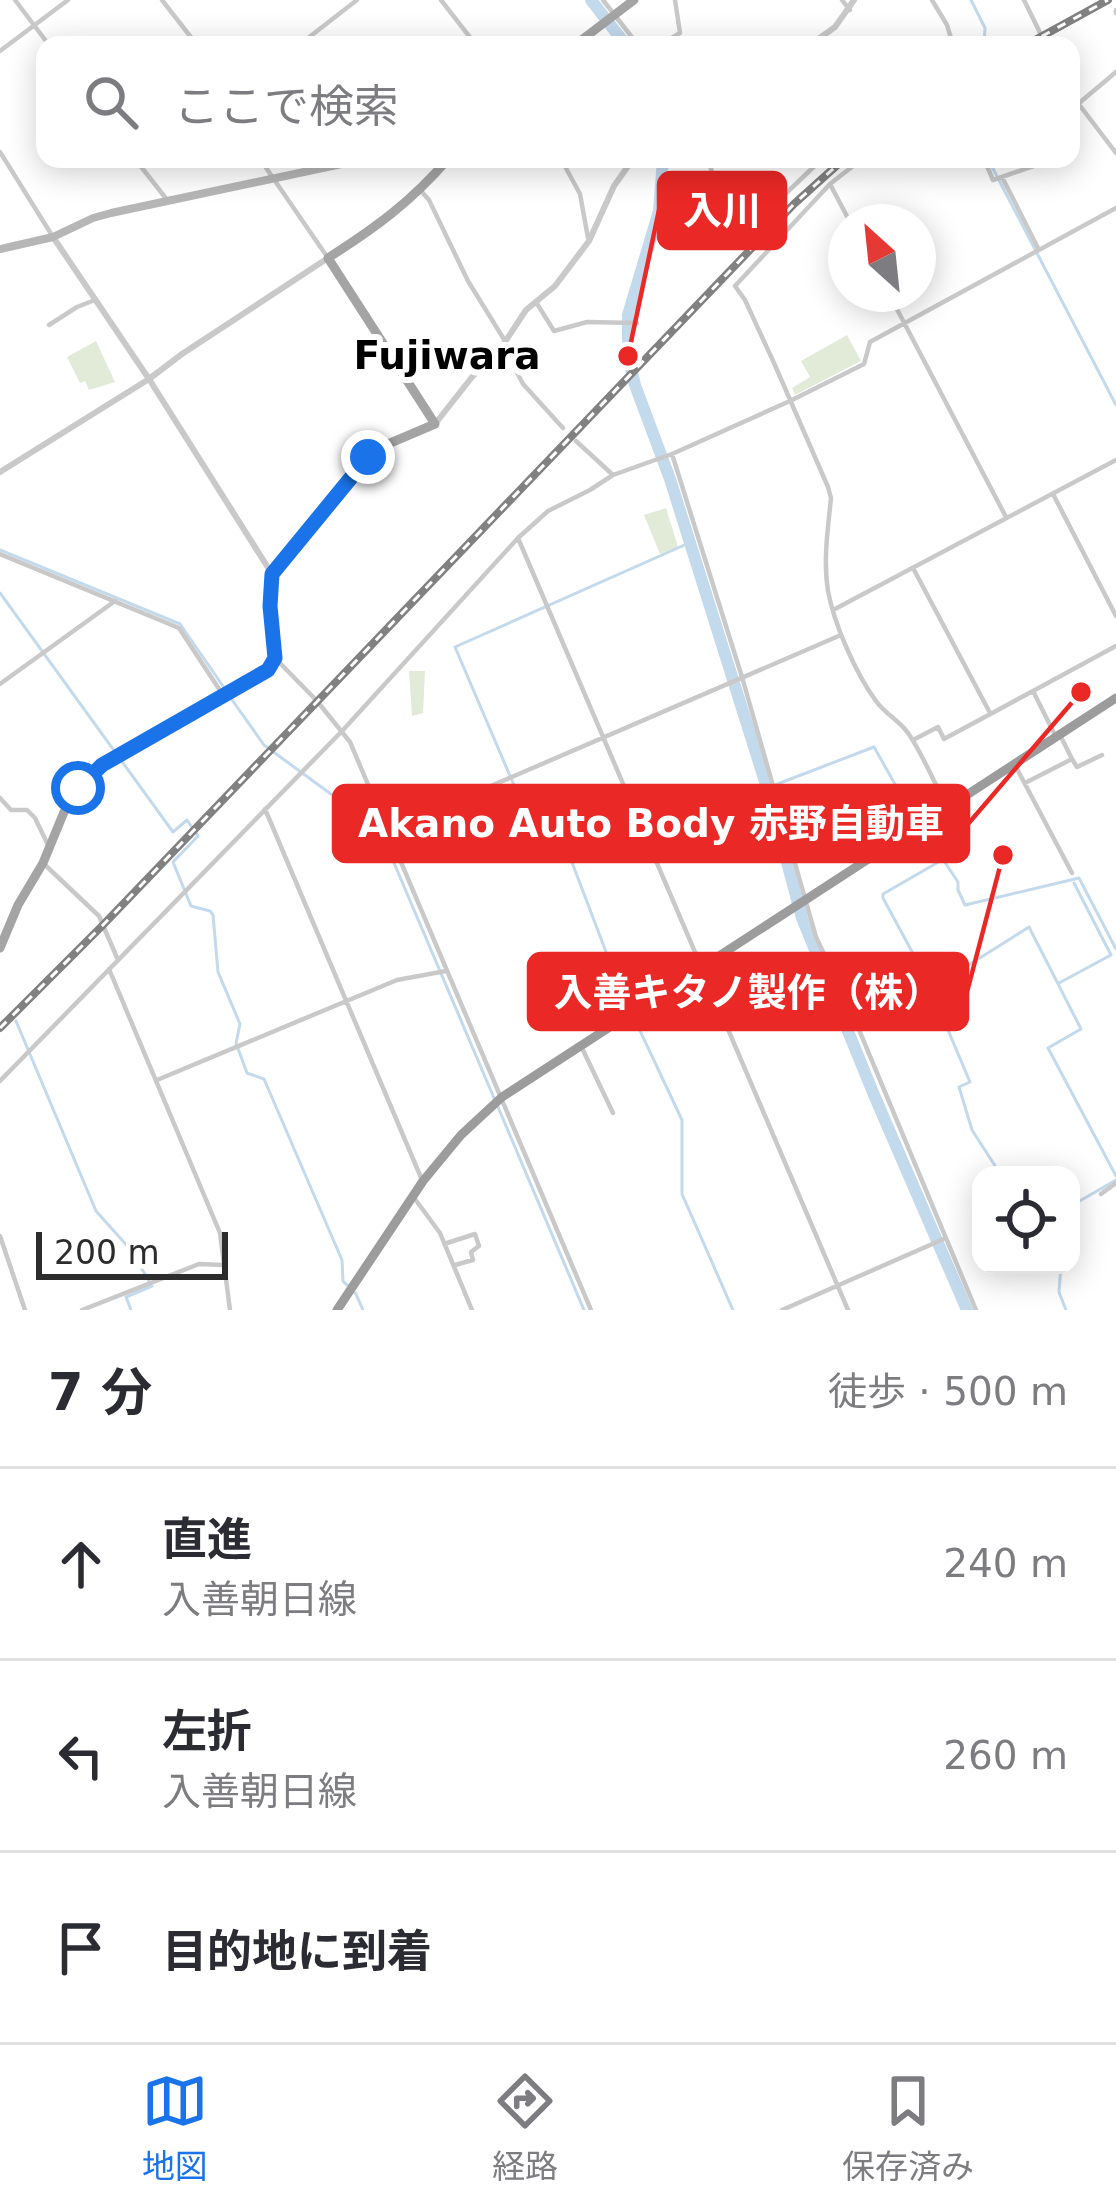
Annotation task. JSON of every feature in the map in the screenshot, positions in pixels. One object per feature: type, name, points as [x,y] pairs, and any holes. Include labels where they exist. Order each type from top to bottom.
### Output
[{"type":"highway","points":[[337,1310],[423,1181],[461,1135],[502,1097],[1116,698]]},
{"type":"main road","points":[[587,36],[634,0]]},
{"type":"main road","points":[[0,249],[53,237],[93,218],[324,168]]},
{"type":"main road","points":[[0,948],[78,788],[92,772],[262,675],[273,664],[272,574],[368,457],[435,424],[328,258],[383,222],[440,168]]},
{"type":"street","points":[[15,0],[42,36]]},
{"type":"street","points":[[0,50],[68,0]]},
{"type":"street","points":[[162,0],[190,36]]},
{"type":"street","points":[[311,36],[357,0]]},
{"type":"street","points":[[441,0],[469,36]]},
{"type":"street","points":[[603,0],[631,36]]},
{"type":"street","points":[[675,0],[680,33],[675,36]]},
{"type":"street","points":[[842,0],[850,10]]},
{"type":"street","points":[[822,36],[854,0]]},
{"type":"street","points":[[932,0],[950,36]]},
{"type":"street","points":[[1024,0],[1042,36]]},
{"type":"street","points":[[1080,101],[1116,72]]},
{"type":"street","points":[[1080,111],[1116,153]]},
{"type":"street","points":[[0,152],[272,574]]},
{"type":"street","points":[[142,168],[168,201]]},
{"type":"street","points":[[0,472],[328,258],[266,168]]},
{"type":"street","points":[[566,168],[580,194],[589,241]]},
{"type":"street","points":[[435,424],[526,310],[555,286],[589,241],[627,168]]},
{"type":"street","points":[[711,168],[732,238],[737,240],[813,168]]},
{"type":"street","points":[[850,168],[735,286],[829,488],[828,592],[842,635],[873,698],[913,740],[947,807]]},
{"type":"street","points":[[987,168],[993,180],[1027,168]]},
{"type":"street","points":[[1001,177],[1039,250]]},
{"type":"street","points":[[830,184],[841,204]]},
{"type":"street","points":[[420,190],[524,384],[563,428]]},
{"type":"street","points":[[0,1081],[343,730],[548,511],[613,475],[672,454],[864,364],[870,342],[1116,208]]},
{"type":"street","points":[[49,325],[95,300]]},
{"type":"street","points":[[536,302],[554,331],[587,322],[637,323]]},
{"type":"street","points":[[898,312],[1007,519]]},
{"type":"street","points":[[576,441],[613,475]]},
{"type":"street","points":[[672,454],[816,937],[976,1310]]},
{"type":"street","points":[[833,610],[1116,460]]},
{"type":"street","points":[[1053,494],[1116,616]]},
{"type":"street","points":[[518,538],[848,1310]]},
{"type":"street","points":[[0,554],[179,628],[224,697]]},
{"type":"street","points":[[913,568],[990,713]]},
{"type":"street","points":[[0,684],[115,601]]},
{"type":"street","points":[[387,831],[842,635]]},
{"type":"street","points":[[913,740],[938,727],[944,739],[1116,646]]},
{"type":"street","points":[[275,658],[343,730],[591,1310]]},
{"type":"street","points":[[1034,691],[1076,767],[1102,754]]},
{"type":"street","points":[[1025,784],[1072,759]]},
{"type":"street","points":[[1015,764],[1072,873]]},
{"type":"street","points":[[0,798],[11,809],[27,810],[35,818],[49,847]]},
{"type":"street","points":[[265,809],[423,1181]]},
{"type":"street","points":[[43,863],[99,916],[118,960]]},
{"type":"street","points":[[109,969],[220,1233],[230,1310]]},
{"type":"street","points":[[157,1081],[404,977],[446,971]]},
{"type":"street","points":[[581,1044],[613,1113]]},
{"type":"street","points":[[1101,1194],[1116,1183]]},
{"type":"street","points":[[413,1195],[440,1233],[472,1310]]},
{"type":"street","points":[[445,1244],[475,1234],[479,1246],[470,1252],[473,1260],[455,1265]]},
{"type":"street","points":[[0,1236],[25,1310]]},
{"type":"street","points":[[782,1310],[945,1239]]},
{"type":"street","points":[[82,1310],[199,1264],[223,1265]]},
{"type":"green space","points":[[847,335],[861,361],[795,395],[792,388],[810,377],[801,361]]},
{"type":"green space","points":[[96,341],[115,382],[89,390],[85,381],[80,383],[67,357]]},
{"type":"green space","points":[[666,508],[678,547],[660,554],[644,515]]},
{"type":"green space","points":[[409,671],[425,671],[423,713],[412,716]]},
{"type":"waterway","points":[[591,0],[619,36]]},
{"type":"waterway","points":[[971,0],[985,36]]},
{"type":"waterway","points":[[662,168],[659,211],[628,315],[628,356],[635,385],[670,479],[767,788],[802,918],[967,1310]]},
{"type":"waterway","points":[[993,168],[1116,405]]},
{"type":"waterway","points":[[689,543],[455,647],[525,811],[549,802],[619,986],[682,1120],[682,1194],[733,1310]]},
{"type":"waterway","points":[[0,550],[180,624],[225,689]]},
{"type":"waterway","points":[[0,593],[173,832],[187,820],[198,836],[173,862],[191,906],[213,915],[218,972],[240,1024],[236,1043],[247,1073],[264,1079],[342,1260],[343,1281],[363,1310]]},
{"type":"waterway","points":[[230,697],[264,745],[380,830],[494,1098]]},
{"type":"waterway","points":[[767,788],[874,747],[917,823]]},
{"type":"waterway","points":[[926,826],[936,830],[932,843],[958,882],[965,905],[1079,878],[1116,949]]},
{"type":"waterway","points":[[942,860],[883,898],[916,959],[929,972],[926,978],[970,1082],[959,1087],[972,1130],[995,1166]]},
{"type":"waterway","points":[[1059,983],[1111,955],[1074,883]]},
{"type":"waterway","points":[[929,972],[940,983],[1029,927],[1081,1029],[1048,1048],[1116,1176]]},
{"type":"waterway","points":[[16,1021],[96,1211],[130,1249],[152,1286],[126,1297],[131,1310]]},
{"type":"waterway","points":[[498,1107],[584,1310]]},
{"type":"waterway","points":[[1080,1201],[1116,1180]]},
{"type":"waterway","points":[[1060,1274],[1059,1292],[1066,1310]]},
{"type":"railway","points":[[1042,36],[1108,0]]},
{"type":"railway","points":[[0,1028],[794,204],[834,168]]},
{"type":"place","name":"入川","points":[[628,356]]},
{"type":"place","name":"Akano Auto Body 赤野自動車","points":[[1081,692]]},
{"type":"place","name":"入善キタノ製作（株）","points":[[1003,855]]},
{"type":"district","name":"Fujiwara","points":[[447,355]]},
{"type":"route","points":[[78,788],[102,765],[268,670],[275,658],[272,574],[368,457]]}]
